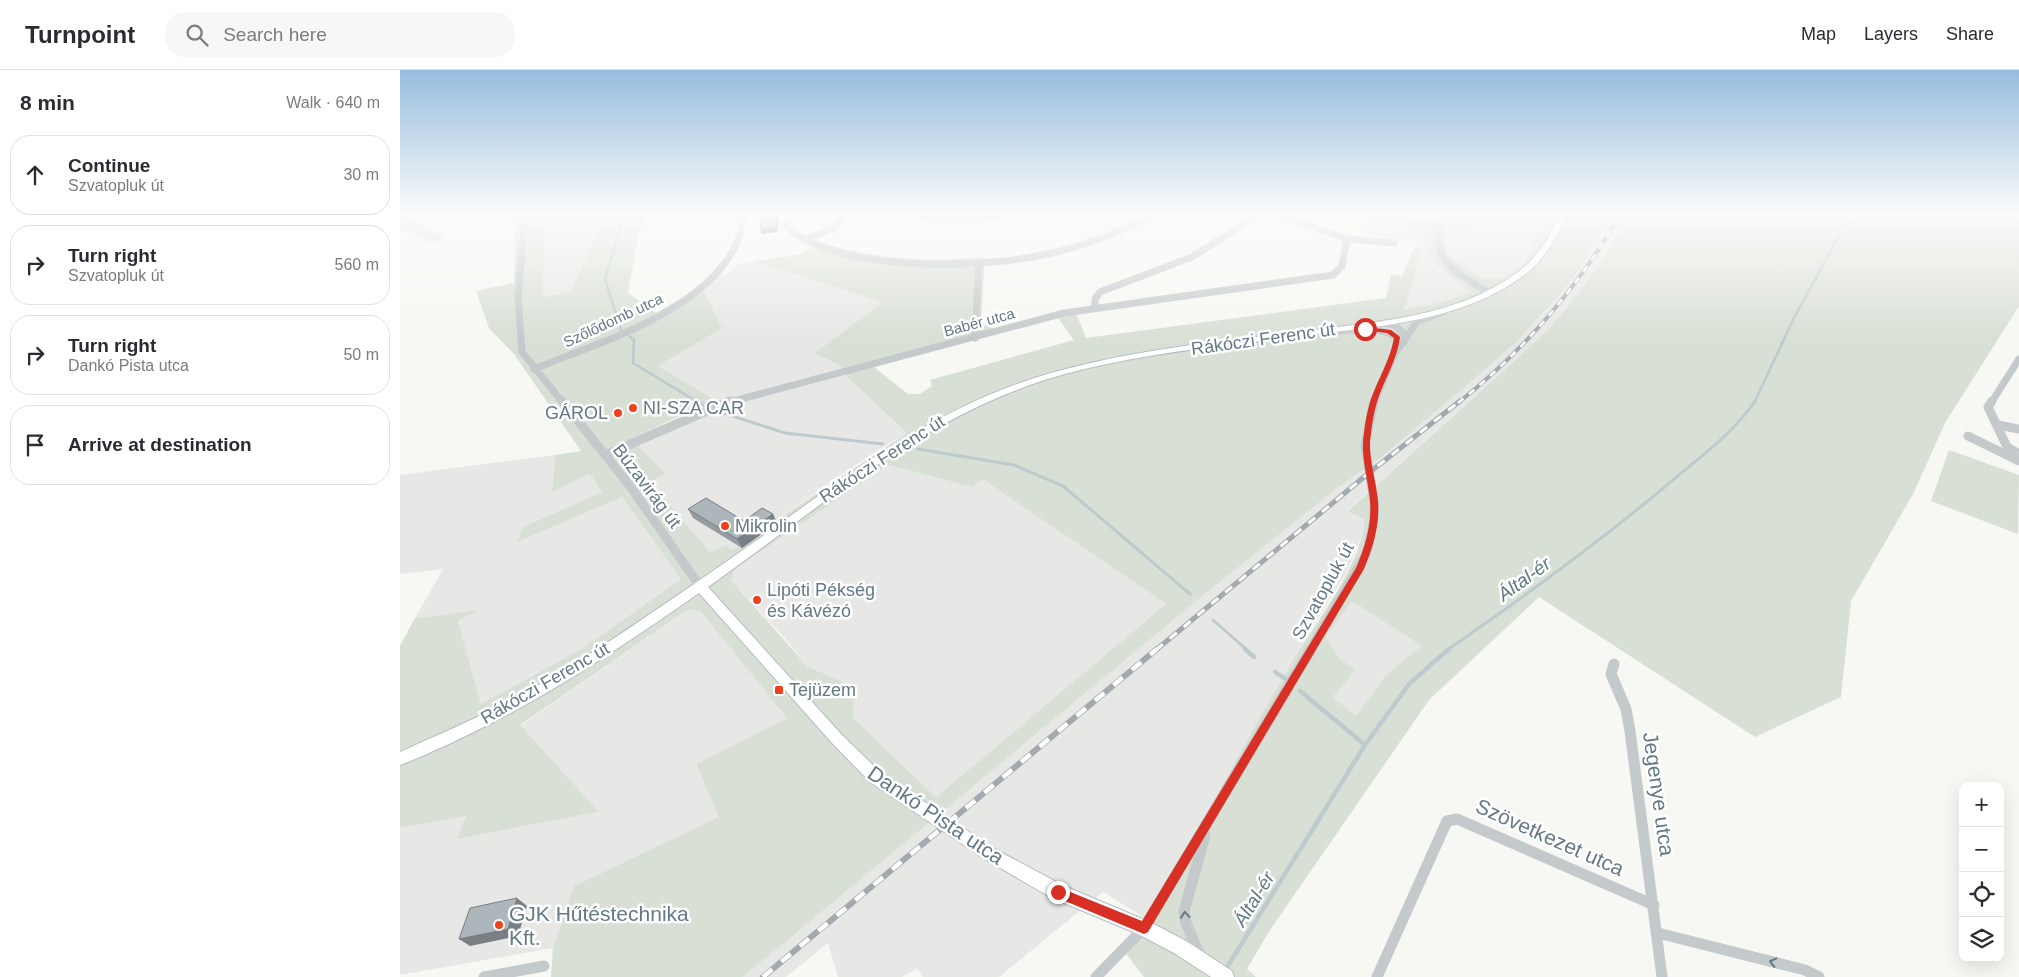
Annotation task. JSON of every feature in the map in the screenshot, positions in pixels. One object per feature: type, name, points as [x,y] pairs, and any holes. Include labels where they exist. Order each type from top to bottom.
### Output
[{"type":"main road","name":"Rákóczi Ferenc út","points":[[400,759],[528,698],[587,661],[699,585],[896,446],[954,413],[988,397],[1037,379],[1112,361],[1310,333],[1390,324],[1454,308],[1488,294],[1513,280],[1539,256]]},
{"type":"main road","name":"Dankó Pista utca","points":[[699,585],[836,739],[876,777],[967,839],[1058,892],[1144,928],[1222,974]]},
{"type":"street","name":"Búzavirág út","points":[[522,256],[519,287],[522,352],[630,486],[699,585]]},
{"type":"street","name":"Szőlődomb utca","points":[[534,369],[640,324],[693,294],[713,277],[729,256]]},
{"type":"street","points":[[867,256],[903,263],[979,263],[1022,256]]},
{"type":"street","points":[[1095,307],[1095,299],[1100,292],[1193,256]]},
{"type":"street","name":"Babér utca","points":[[605,455],[724,403],[1095,307],[1333,275],[1342,266],[1344,256]]},
{"type":"street","points":[[1442,256],[1456,272],[1488,294]]},
{"type":"street","points":[[975,338],[979,263]]},
{"type":"street","name":"Szvatopluk út","points":[[1394,355],[1417,322],[1454,308]]},
{"type":"street","points":[[1390,324],[1405,334],[1404,343]]},
{"type":"street","points":[[1390,324],[1397,337]]},
{"type":"street","points":[[1310,333],[1380,330],[1389,331],[1397,337]]},
{"type":"street","name":"Szvatopluk út","points":[[1096,977],[1144,928],[1360,569],[1367,552],[1374,511],[1366,445],[1367,432],[1374,401],[1394,355],[1397,337]]},
{"type":"street","points":[[2019,359],[1988,407],[2007,447],[2019,454]]},
{"type":"street","points":[[1998,425],[2019,429]]},
{"type":"street","points":[[1968,436],[2019,461]]},
{"type":"street","name":"Jegenye utca","points":[[1614,664],[1612,674],[1626,709],[1630,730],[1658,933],[1662,977]]},
{"type":"street","name":"Szövetkezet utca","points":[[1377,977],[1448,821],[1457,819],[1654,905]]},
{"type":"street","name":"Szvatopluk út","points":[[1202,961],[1186,923],[1184,912],[1208,823]]},
{"type":"street","points":[[1658,933],[1805,970],[1819,977]]},
{"type":"street","points":[[484,977],[544,966]]},
{"type":"shaded area","points":[[514,256],[544,256],[543,297],[572,291],[586,256],[635,256],[628,293],[656,313],[689,294],[701,284],[722,328],[658,366],[716,401],[692,410],[627,441],[637,444],[665,474],[654,480],[652,484],[710,552],[726,545],[732,550],[907,433],[848,378],[840,365],[815,353],[883,302],[755,261],[785,256],[887,256],[923,259],[985,257],[981,324],[1004,332],[874,367],[908,394],[920,394],[932,386],[930,380],[1074,340],[1058,318],[1076,313],[1086,338],[1386,298],[1391,274],[1402,276],[1411,256],[1420,256],[1404,310],[1442,302],[1471,292],[1438,266],[1430,256],[1452,256],[1474,274],[1486,279],[1503,278],[1526,262],[1528,256],[1588,256],[1565,289],[1514,344],[1473,380],[1379,459],[1336,489],[1206,593],[743,977],[551,977],[553,948],[574,886],[719,817],[696,764],[787,718],[700,611],[687,610],[520,725],[599,812],[457,839],[466,816],[400,828],[400,646],[415,618],[479,610],[458,621],[481,704],[583,648],[681,579],[622,497],[517,542],[523,527],[602,492],[590,474],[552,492],[555,455],[581,451],[514,354],[489,328],[476,291],[514,283]],"holes":[[[888,465],[972,487],[983,479],[1166,604],[936,797],[853,718],[854,696],[841,681],[808,667],[731,580],[735,569]]]},
{"type":"shaded area","points":[[544,256],[586,256],[572,291],[543,297]]},
{"type":"shaded area","points":[[1420,256],[1430,256],[1471,292],[1442,302],[1404,310]]},
{"type":"shaded area","points":[[1528,256],[1526,262],[1503,278],[1486,279],[1474,274],[1452,257]]},
{"type":"shaded area","points":[[1588,256],[1605,256],[1569,305],[1545,333],[1348,510],[1364,519],[1364,530],[1348,570],[1287,669],[1148,920],[1103,892],[999,977],[923,977],[917,969],[902,977],[838,977],[828,943],[786,977],[743,977],[1206,593],[1336,489],[1379,459],[1473,380],[1514,344],[1565,289]]},
{"type":"shaded area","points":[[1605,256],[2019,256],[2019,306],[1945,423],[1913,494],[1851,601],[1841,697],[1755,737],[1539,597],[1429,700],[1268,933],[1247,969],[1256,977],[1144,977],[1120,946],[1148,920],[1269,701],[1346,575],[1362,536],[1364,519],[1348,511],[1545,333],[1569,305]],"holes":[[[1352,601],[1422,646],[1386,675],[1356,716],[1333,697],[1356,670],[1339,658],[1326,637]]]},
{"type":"shaded area","points":[[764,260],[934,292],[848,378],[907,433],[878,450],[732,550],[710,552],[652,484],[653,480],[665,474],[627,441],[715,401],[658,366],[722,328],[701,284],[711,275],[727,274],[738,264]]},
{"type":"shaded area","points":[[1949,450],[2019,475],[2018,534],[1931,501]]},
{"type":"shaded area","points":[[555,455],[552,492],[590,474],[602,492],[523,527],[622,497],[681,579],[583,648],[481,704],[458,621],[477,610],[415,618],[443,569],[400,574],[400,475]]},
{"type":"shaded area","points":[[888,465],[972,487],[983,478],[1166,604],[936,797],[853,718],[854,696],[808,667],[783,636],[731,580],[735,569]]},
{"type":"shaded area","points":[[1352,601],[1423,646],[1386,675],[1357,717],[1333,697],[1356,670],[1339,658],[1326,637]]},
{"type":"shaded area","points":[[687,610],[700,611],[787,718],[696,764],[720,817],[574,886],[553,948],[400,975],[400,828],[466,816],[458,839],[599,812],[520,726]]},
{"type":"building","points":[[706,498],[744,521],[762,508],[773,514],[737,539],[688,509]]},
{"type":"building","points":[[517,898],[508,929],[459,939],[470,908]]},
{"type":"waterway","points":[[612,256],[605,279],[621,330]]},
{"type":"waterway","name":"Által-ér","points":[[1755,401],[1794,318],[1828,256]]},
{"type":"waterway","points":[[629,336],[634,340],[633,363],[699,403]]},
{"type":"waterway","points":[[697,401],[706,407]]},
{"type":"waterway","name":"Által-ér","points":[[1447,650],[1565,566],[1623,521],[1720,441],[1755,401]]},
{"type":"waterway","points":[[717,411],[785,433],[883,444]]},
{"type":"waterway","points":[[918,449],[1014,465],[1063,486],[1190,594]]},
{"type":"waterway","points":[[1213,620],[1247,650]]},
{"type":"waterway","points":[[1245,649],[1254,657]]},
{"type":"waterway","name":"Által-ér","points":[[1365,745],[1410,683],[1449,649]]},
{"type":"waterway","points":[[1275,672],[1287,680]]},
{"type":"waterway","points":[[1300,691],[1365,745]]},
{"type":"waterway","name":"Által-ér","points":[[1221,977],[1365,745]]},
{"type":"railway","points":[[1458,403],[1528,339],[1568,292],[1594,256]]},
{"type":"railway","points":[[1156,650],[1370,472],[1460,401]]},
{"type":"railway","points":[[763,977],[1157,649]]},
{"type":"place","name":"NI-SZA CAR","points":[[633,408]]},
{"type":"place","name":"GÁROL","points":[[618,413]]},
{"type":"place","name":"Mikrolin","points":[[725,526]]},
{"type":"place","name":"Lipóti Pékség és Kávézó","points":[[757,600]]},
{"type":"place","name":"Tejüzem","points":[[779,690]]},
{"type":"place","name":"GJK Hűtéstechnika Kft.","points":[[499,925]]},
{"type":"route","points":[[1058,892],[1078,902],[1144,928],[1360,569],[1367,552],[1374,520],[1374,502],[1366,445],[1367,432],[1374,401],[1394,355],[1397,337],[1389,331],[1365,329]]}]
